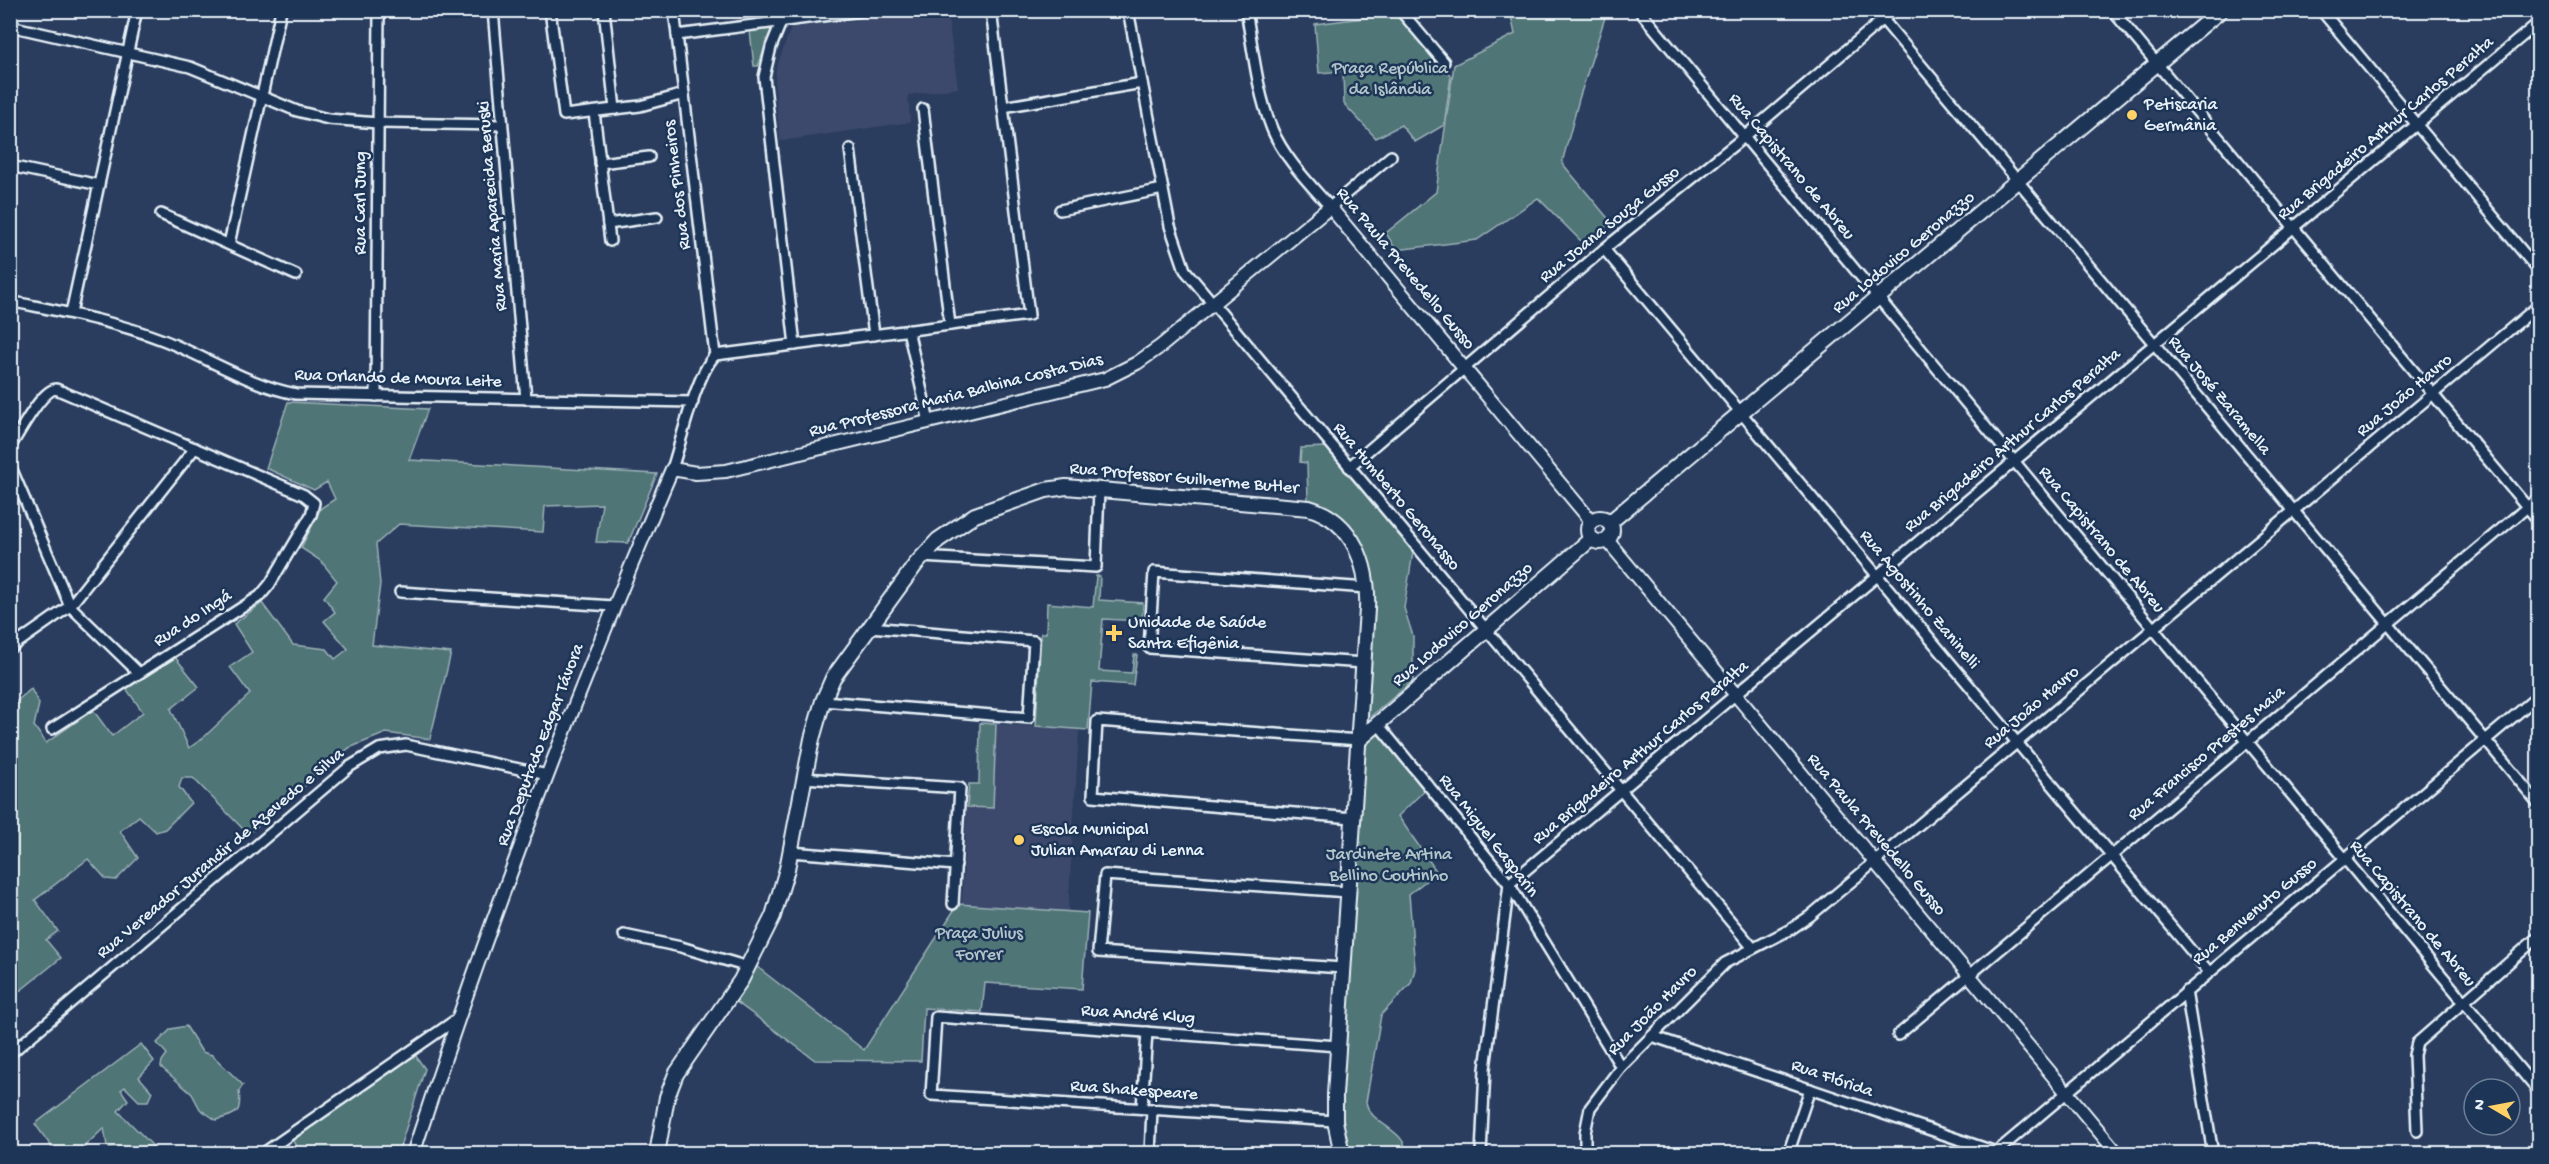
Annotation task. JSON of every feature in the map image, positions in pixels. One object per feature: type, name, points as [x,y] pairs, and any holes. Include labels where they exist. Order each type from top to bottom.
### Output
[{"type":"main road","name":"Rua Lodovico Geronazzo","points":[[1609,523],[2222,10]]},
{"type":"main road","name":"Rua Professor Guilherme Butler","points":[[657,1154],[667,1097],[676,1074],[748,967],[764,937],[779,899],[803,778],[823,701],[833,678],[921,557],[950,530],[975,515],[1056,487],[1298,506],[1318,510],[1335,522],[1357,547],[1364,566],[1367,588],[1338,1046],[1335,1121],[1342,1154]]},
{"type":"main road","points":[[1599,519],[1609,523],[1611,533],[1607,540],[1597,542],[1591,538],[1588,532],[1592,522],[1599,519]]},
{"type":"main road","name":"Rua Lodovico Geronazzo","points":[[1359,740],[1591,538]]},
{"type":"street","points":[[70,313],[137,10]]},
{"type":"street","points":[[229,244],[281,10]]},
{"type":"street","name":"Rua Carl Jung","points":[[376,396],[379,10]]},
{"type":"street","name":"Rua Maria Aparecida Beruski","points":[[493,10],[526,399]]},
{"type":"street","points":[[550,10],[564,116],[640,106],[684,94]]},
{"type":"street","points":[[604,10],[615,109]]},
{"type":"street","name":"Rua dos Pinheiros","points":[[674,10],[715,355]]},
{"type":"street","points":[[786,10],[771,47],[764,77],[795,345]]},
{"type":"street","points":[[677,36],[869,10]]},
{"type":"street","points":[[715,355],[1029,315],[991,10]]},
{"type":"street","name":"Rua Humberto Geronasso","points":[[1128,10],[1163,189],[1178,255],[1185,270],[1753,948]]},
{"type":"street","name":"Rua Paula Prevedello Gusso","points":[[1246,10],[1266,110],[1272,129],[1290,160],[1592,522]]},
{"type":"street","points":[[1400,10],[1444,62]]},
{"type":"street","name":"Rua Capistrano de Abreu","points":[[1639,10],[2538,1091]]},
{"type":"street","name":"Rua José Zaramella","points":[[1875,10],[2538,803]]},
{"type":"street","name":"Rua Joana Souza Gusso","points":[[1348,467],[1604,249],[1744,137],[1894,10]]},
{"type":"street","points":[[2112,10],[2538,519]]},
{"type":"street","points":[[2321,10],[2538,270]]},
{"type":"street","points":[[2535,10],[2538,15]]},
{"type":"street","name":"Rua Brigadeiro Arthur Carlos Peralta","points":[[1509,884],[2538,23]]},
{"type":"street","points":[[10,26],[206,72],[313,116],[378,123],[502,125]]},
{"type":"street","points":[[1003,107],[1142,83]]},
{"type":"street","points":[[923,109],[950,325]]},
{"type":"street","points":[[594,112],[610,240]]},
{"type":"street","points":[[850,149],[874,335]]},
{"type":"street","name":"Rua Professora Maria Balbina Costa Dias","points":[[672,469],[696,473],[726,471],[1104,379],[1120,373],[1149,355],[1391,156]]},
{"type":"street","points":[[600,163],[649,157]]},
{"type":"street","points":[[10,166],[99,185]]},
{"type":"street","points":[[1060,210],[1163,189]]},
{"type":"street","points":[[161,214],[296,275]]},
{"type":"street","points":[[608,224],[657,217]]},
{"type":"street","name":"Rua Agostinho Zaninelli","points":[[1604,249],[2209,972]]},
{"type":"street","name":"Rua Orlando de Moura Leite","points":[[10,301],[112,323],[160,339],[284,392],[693,402]]},
{"type":"street","name":"Rua João Havro","points":[[1585,1154],[1585,1126],[1590,1108],[1597,1096],[1621,1067],[1725,963],[1801,922],[2538,306]]},
{"type":"street","points":[[908,330],[929,422]]},
{"type":"street","name":"Rua Deputado Edgar Távora","points":[[413,1154],[457,1019],[548,775],[613,606],[672,469],[705,371],[715,355]]},
{"type":"street","points":[[10,447],[43,396],[51,390],[62,391],[195,448],[70,606],[10,648]]},
{"type":"street","name":"Rua do Ingá","points":[[52,729],[260,596],[270,584],[311,515],[314,503],[304,495],[195,448]]},
{"type":"street","points":[[10,465],[70,606],[139,674]]},
{"type":"street","points":[[921,557],[1096,567],[1099,490]]},
{"type":"street","name":"Rua Francisco Prestes Maia","points":[[1898,1035],[2538,498]]},
{"type":"street","name":"Rua Paula Prevedello Gusso","points":[[1607,540],[2118,1154]]},
{"type":"street","points":[[1364,663],[1149,648],[1154,572],[1367,588]]},
{"type":"street","points":[[400,592],[613,606]]},
{"type":"street","points":[[823,701],[1029,718],[1034,641],[870,627]]},
{"type":"street","name":"Rua Benvenuto Gusso","points":[[1997,1153],[2066,1091],[2538,696]]},
{"type":"street","points":[[1353,818],[1093,796],[1097,722],[1359,740]]},
{"type":"street","name":"Rua Miguel Gasparin","points":[[1377,723],[1509,884],[1621,1067]]},
{"type":"street","name":"Rua Vereador Jurandir de Azevedo e Silva","points":[[10,1054],[306,802],[365,756],[392,746],[406,745],[548,775]]},
{"type":"street","points":[[803,778],[960,788],[953,904]]},
{"type":"street","points":[[790,852],[956,865]]},
{"type":"street","points":[[1343,968],[1098,952],[1105,875],[1348,892]]},
{"type":"street","points":[[1481,1154],[1485,1069],[1509,884]]},
{"type":"street","points":[[624,935],[681,947],[748,967]]},
{"type":"street","points":[[2417,1131],[2415,1049],[2421,1037],[2538,937]]},
{"type":"street","points":[[2186,991],[2213,1154]]},
{"type":"street","name":"Rua André Klug","points":[[931,1095],[936,1017],[1338,1046]]},
{"type":"street","points":[[262,1154],[457,1019]]},
{"type":"street","points":[[1147,1032],[1147,1109],[1150,1154]]},
{"type":"street","name":"Rua Flórida","points":[[1652,1036],[1997,1153]]},
{"type":"street","points":[[1788,1154],[1810,1089]]},
{"type":"street","name":"Rua Shakespeare","points":[[931,1095],[1335,1121]]},
{"type":"shaded area","points":[[930,11],[947,11],[958,88],[908,95],[910,122],[780,141],[775,86],[776,69],[791,28]]},
{"type":"shaded area","name":"Escola Municipal Julian Amarau di Lenna","points":[[996,724],[1079,729],[1068,912],[962,904],[967,807],[993,807]]},
{"type":"green space","points":[[1510,11],[1607,11],[1579,99],[1562,163],[1611,222],[1585,245],[1538,198],[1477,240],[1396,250],[1386,233],[1436,192],[1454,65],[1515,34]]},
{"type":"green space","name":"Praça República da Islândia","points":[[1395,14],[1451,76],[1444,125],[1415,142],[1401,125],[1376,138],[1344,104],[1343,71],[1319,73],[1315,24]]},
{"type":"green space","points":[[773,28],[758,66],[754,66],[750,31]]},
{"type":"green space","points":[[288,402],[428,409],[409,460],[657,474],[628,543],[596,542],[602,504],[545,506],[543,532],[399,524],[376,544],[380,584],[372,645],[451,653],[430,739],[386,733],[349,748],[248,834],[193,778],[182,778],[179,787],[191,803],[165,829],[156,832],[139,816],[120,831],[138,858],[116,880],[106,879],[88,859],[35,900],[58,931],[46,940],[61,958],[21,990],[11,992],[11,706],[31,689],[39,704],[34,726],[46,743],[93,710],[112,736],[143,712],[125,687],[175,657],[199,687],[171,709],[189,748],[250,694],[230,667],[252,652],[234,624],[262,603],[293,645],[327,649],[335,659],[348,649],[324,621],[335,612],[324,597],[337,581],[321,561],[301,548],[321,508],[335,499],[327,482],[314,490],[266,468]]},
{"type":"green space","points":[[1327,447],[1413,552],[1404,608],[1413,636],[1413,681],[1365,721],[1373,609],[1369,563],[1355,535],[1343,522],[1327,509],[1308,500],[1307,463],[1300,462],[1301,448]]},
{"type":"green space","points":[[1096,576],[1100,576],[1099,600],[1143,603],[1142,621],[1103,619],[1099,671],[1132,673],[1134,655],[1137,655],[1133,685],[1092,682],[1088,730],[1036,726],[1041,633],[1046,633],[1047,603],[1093,607]]},
{"type":"green space","points":[[980,723],[996,724],[993,808],[967,807],[969,784],[979,784]]},
{"type":"green space","name":"Jardinete Artina Bellino Coutinho","points":[[1377,730],[1426,789],[1398,816],[1437,872],[1409,894],[1415,969],[1411,983],[1381,1015],[1366,1102],[1374,1116],[1400,1138],[1406,1153],[1349,1154],[1341,1117],[1363,743]]},
{"type":"green space","name":"Praça Julius Forrer","points":[[958,904],[1088,913],[1082,989],[985,983],[982,1012],[924,1008],[921,1061],[815,1060],[735,1001],[756,966],[864,1050]]},
{"type":"green space","points":[[186,1026],[202,1052],[212,1055],[243,1085],[239,1091],[240,1104],[237,1112],[216,1120],[200,1109],[192,1094],[161,1067],[167,1054],[157,1043],[171,1029]]},
{"type":"green space","points":[[141,1044],[154,1061],[139,1077],[152,1092],[148,1101],[139,1101],[125,1087],[121,1090],[128,1100],[118,1111],[157,1150],[152,1153],[117,1153],[107,1146],[104,1128],[85,1146],[83,1153],[78,1153],[74,1149],[68,1153],[56,1153],[35,1124]]},
{"type":"green space","points":[[415,1055],[425,1069],[398,1153],[301,1153],[292,1140]]},
{"type":"place","name":"Petiscaria Germânia","points":[[2132,115]]},
{"type":"place","name":"Unidade de Saúde Santa Efigênia","points":[[1114,633]]},
{"type":"place","name":"Escola Municipal Julian Amarau di Lenna","points":[[1019,840]]}]
